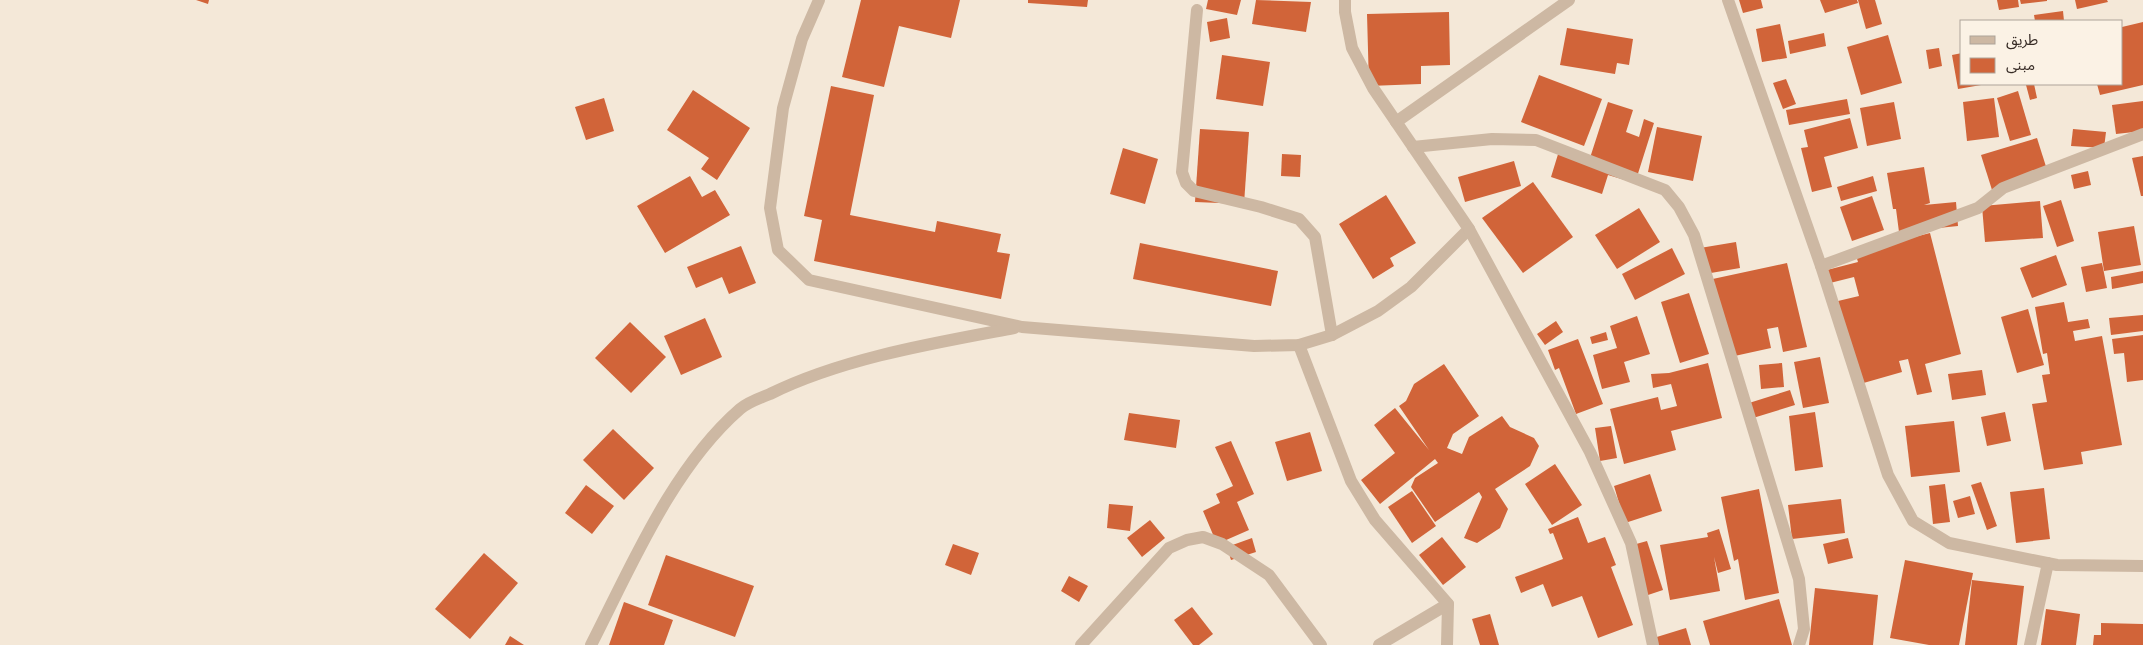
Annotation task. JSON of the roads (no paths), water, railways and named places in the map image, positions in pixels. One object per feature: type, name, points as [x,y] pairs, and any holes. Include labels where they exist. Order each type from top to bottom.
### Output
[{"type":"street","points":[[818,0],[802,39],[783,108],[770,208],[778,250],[809,280],[1022,327],[1254,346],[1299,345],[1332,335],[1378,311],[1411,287],[1469,229]]},
{"type":"street","points":[[1345,0],[1344,12],[1352,48],[1373,88],[1469,229],[1590,452],[1631,543],[1653,645]]},
{"type":"street","points":[[1396,122],[1568,0]]},
{"type":"street","points":[[1728,0],[1821,266],[1888,475],[1913,521],[1949,543],[2048,563],[2086,566],[2143,566]]},
{"type":"street","points":[[1197,10],[1182,172],[1186,183],[1194,191],[1299,219],[1315,236],[1332,335]]},
{"type":"street","points":[[1821,266],[1978,208],[2003,188],[2143,134]]},
{"type":"street","points":[[1413,147],[1492,139],[1536,140],[1665,190],[1679,207],[1694,235],[1799,579],[1804,629],[1799,645]]},
{"type":"street","points":[[591,645],[628,571],[676,487],[703,449],[741,408],[799,380],[918,346],[1022,327]]},
{"type":"street","points":[[1299,345],[1351,481],[1375,520],[1448,604],[1447,645]]},
{"type":"street","points":[[1081,645],[1169,548],[1187,540],[1203,537],[1222,544],[1269,575],[1321,645]]},
{"type":"street","points":[[2030,645],[2048,563]]},
{"type":"street","points":[[1379,645],[1448,604]]}]
